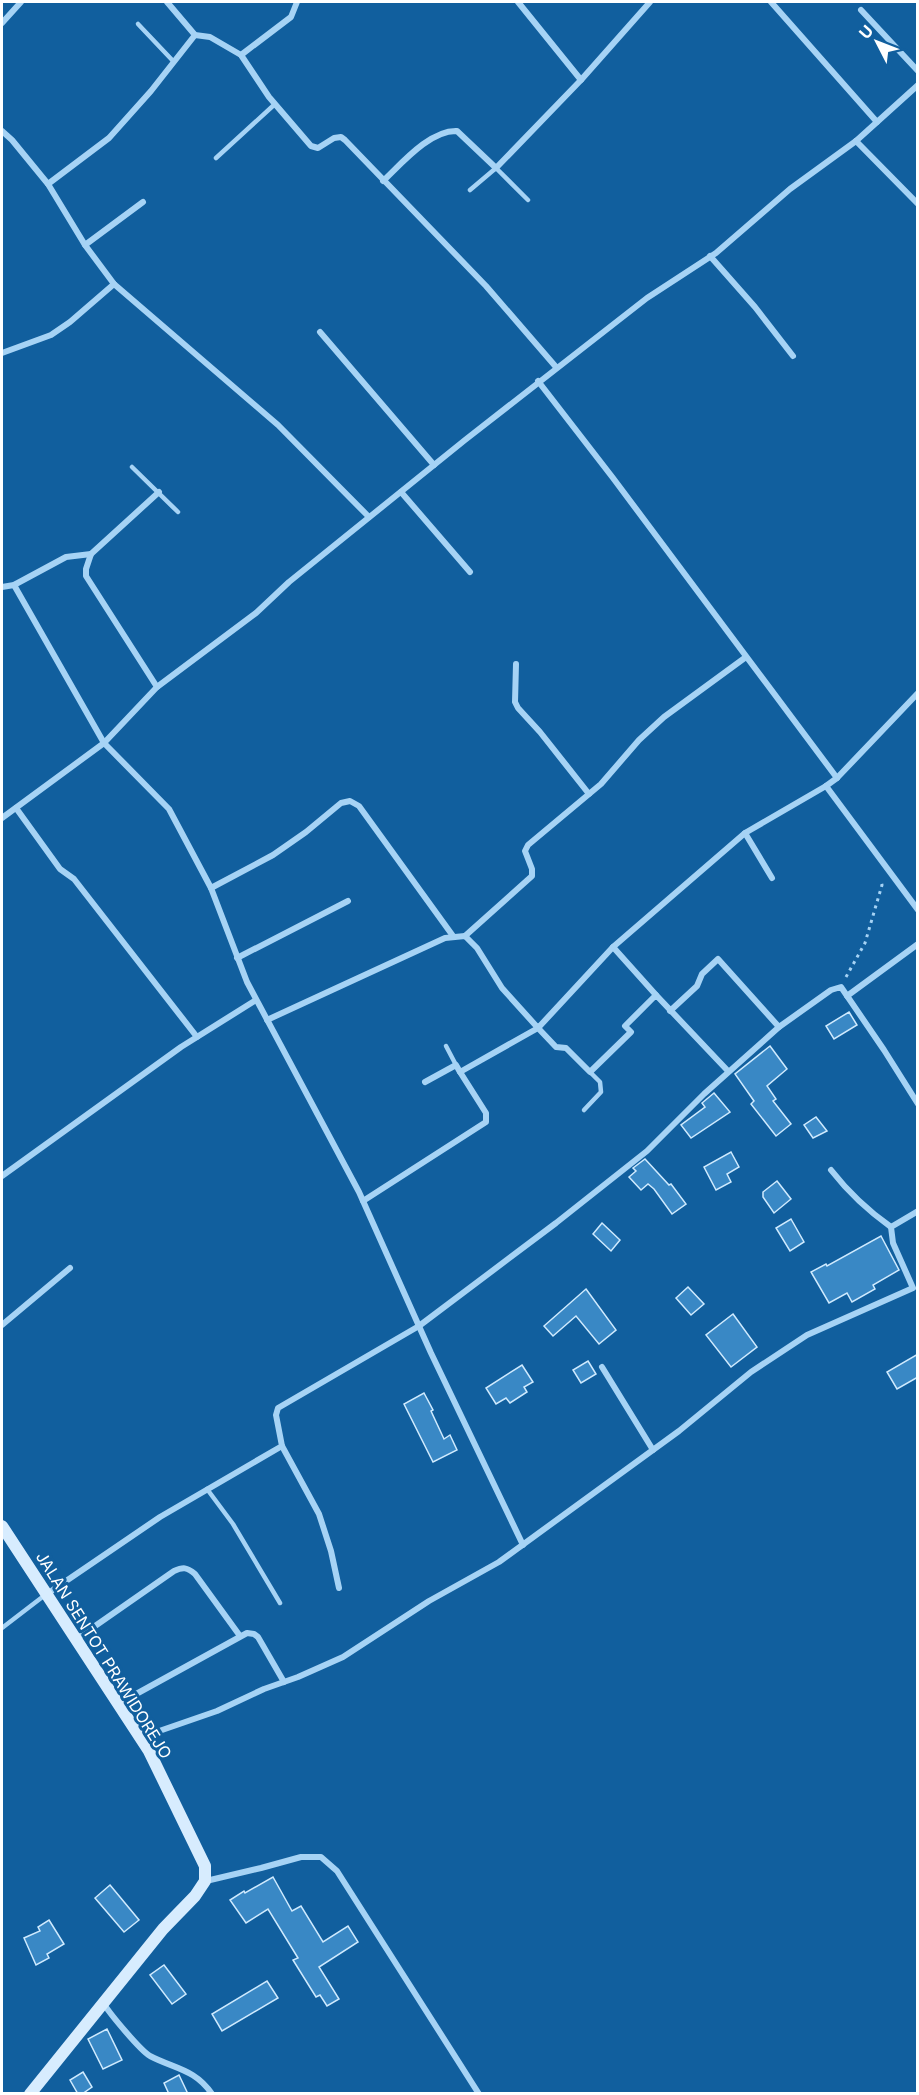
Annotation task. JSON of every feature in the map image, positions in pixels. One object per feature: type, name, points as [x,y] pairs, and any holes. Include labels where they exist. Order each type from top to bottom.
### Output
[{"type":"main road","name":"JALAN SENTOT PRAWIDOREJO","points":[[2,1526],[42,1597],[75,1640],[149,1751],[205,1866],[205,1881]]},
{"type":"main road","points":[[30,2094],[163,1929],[195,1896],[205,1881]]},
{"type":"street","points":[[2,23],[21,2]]},
{"type":"street","points":[[167,2],[195,35],[210,37],[241,55],[275,104],[311,146],[318,148],[334,138],[341,137],[486,286],[556,367]]},
{"type":"street","points":[[241,55],[291,17],[297,2]]},
{"type":"street","points":[[518,2],[581,80]]},
{"type":"street","points":[[383,181],[432,138],[450,131],[457,131],[496,168],[581,80],[650,2]]},
{"type":"street","points":[[771,2],[877,122]]},
{"type":"street","points":[[861,10],[918,71]]},
{"type":"street","points":[[48,184],[109,138],[195,35]]},
{"type":"street","points":[[2,818],[104,743],[157,687],[256,613],[289,582],[538,381],[647,298],[710,256],[790,189],[856,141],[918,85]]},
{"type":"street","points":[[2,131],[48,184],[85,245],[114,284],[278,425],[369,517]]},
{"type":"street","points":[[856,141],[918,204]]},
{"type":"street","points":[[85,245],[143,202]]},
{"type":"street","points":[[710,256],[755,307],[793,356]]},
{"type":"street","points":[[2,353],[51,335],[70,322],[114,284]]},
{"type":"street","points":[[320,332],[434,465]]},
{"type":"street","points":[[538,381],[837,778]]},
{"type":"street","points":[[157,687],[86,576],[86,569],[91,554],[159,492]]},
{"type":"street","points":[[401,492],[470,572]]},
{"type":"street","points":[[2,587],[14,585],[66,557],[91,554]]},
{"type":"street","points":[[14,585],[104,743],[169,809],[211,888],[237,958],[256,1000],[363,1201],[485,1469],[523,1545]]},
{"type":"street","points":[[267,1020],[453,936],[465,936],[532,876],[532,869],[525,851],[528,845],[601,784],[639,740],[664,717],[746,657]]},
{"type":"street","points":[[516,664],[515,702],[518,708],[589,794]]},
{"type":"street","points":[[460,1072],[538,1028],[613,947],[745,833],[837,778],[918,693]]},
{"type":"street","points":[[826,786],[918,910]]},
{"type":"street","points":[[211,888],[273,855],[341,803],[350,801],[359,806],[453,936]]},
{"type":"street","points":[[16,808],[60,869],[74,879],[197,1037]]},
{"type":"street","points":[[745,833],[772,878]]},
{"type":"street","points":[[237,958],[348,901]]},
{"type":"street","points":[[465,936],[477,948],[502,988],[538,1028],[556,1047],[566,1048],[590,1072],[632,1032],[625,1026],[656,995]]},
{"type":"street","points":[[847,996],[918,944]]},
{"type":"street","points":[[613,947],[728,1071]]},
{"type":"street","points":[[670,1011],[697,986],[702,974],[718,959],[779,1027]]},
{"type":"street","points":[[339,1588],[331,1551],[319,1514],[282,1446],[276,1415],[278,1408],[419,1326],[556,1224],[646,1151],[728,1071],[779,1027],[831,990],[841,987],[918,1104]]},
{"type":"street","points":[[2,1176],[197,1037],[256,1000]]},
{"type":"street","points":[[363,1201],[486,1122],[486,1113],[456,1065],[425,1082]]},
{"type":"street","points":[[139,1738],[217,1711],[343,1658],[429,1601],[499,1562],[653,1450],[751,1372],[807,1335],[915,1287],[893,1243],[891,1227],[864,1208],[831,1170]]},
{"type":"street","points":[[891,1227],[918,1211]]},
{"type":"street","points":[[2,1325],[70,1268]]},
{"type":"street","points":[[602,1367],[653,1450]]},
{"type":"street","points":[[42,1597],[160,1517],[282,1446]]},
{"type":"street","points":[[75,1640],[174,1570],[182,1567],[195,1574],[240,1636]]},
{"type":"street","points":[[117,1704],[247,1633],[258,1637],[284,1682]]},
{"type":"street","points":[[205,1881],[261,1869],[301,1857],[321,1857],[337,1871],[479,2094]]},
{"type":"street","points":[[104,2004],[111,2016],[147,2054],[193,2074],[203,2081],[212,2094]]},
{"type":"lane","points":[[138,24],[174,62]]},
{"type":"lane","points":[[216,158],[275,104]]},
{"type":"lane","points":[[470,190],[496,168],[528,200]]},
{"type":"lane","points":[[132,467],[178,512]]},
{"type":"lane","points":[[446,1046],[456,1065]]},
{"type":"lane","points":[[584,1110],[601,1092],[600,1082],[590,1072]]},
{"type":"lane","points":[[207,1489],[233,1524],[280,1603]]},
{"type":"lane","points":[[2,1628],[42,1597]]},
{"type":"path","points":[[841,987],[865,943],[882,885],[879,875]]},
{"type":"building","points":[[849,1012],[857,1025],[834,1039],[826,1026]]},
{"type":"building","points":[[770,1046],[787,1069],[767,1086],[776,1099],[773,1101],[791,1124],[776,1136],[751,1104],[754,1101],[735,1074]]},
{"type":"building","points":[[714,1093],[730,1112],[691,1138],[681,1125],[705,1107],[702,1103]]},
{"type":"building","points":[[816,1117],[827,1131],[813,1138],[804,1125]]},
{"type":"building","points":[[731,1152],[739,1167],[727,1174],[731,1182],[716,1190],[704,1167]]},
{"type":"building","points":[[645,1159],[669,1185],[671,1184],[686,1204],[672,1214],[654,1189],[648,1184],[641,1190],[629,1177],[636,1171],[633,1168]]},
{"type":"building","points":[[777,1181],[791,1199],[774,1213],[763,1197],[763,1192]]},
{"type":"building","points":[[791,1219],[804,1242],[790,1251],[776,1228]]},
{"type":"building","points":[[602,1223],[620,1240],[611,1251],[593,1234]]},
{"type":"building","points":[[881,1236],[899,1270],[873,1285],[875,1289],[852,1302],[847,1293],[829,1303],[811,1272],[826,1264],[827,1266]]},
{"type":"building","points":[[688,1287],[704,1304],[691,1315],[676,1298]]},
{"type":"building","points":[[586,1289],[616,1330],[599,1344],[576,1316],[553,1336],[544,1326]]},
{"type":"building","points":[[733,1314],[757,1347],[731,1367],[706,1335]]},
{"type":"building","points":[[918,1354],[918,1377],[897,1389],[887,1372]]},
{"type":"building","points":[[588,1361],[596,1374],[581,1383],[573,1370]]},
{"type":"building","points":[[522,1365],[533,1382],[524,1387],[527,1392],[510,1403],[506,1398],[496,1404],[486,1388]]},
{"type":"building","points":[[424,1393],[444,1439],[450,1435],[457,1450],[433,1462],[404,1404]]},
{"type":"building","points":[[273,1877],[292,1911],[301,1906],[323,1942],[348,1926],[358,1942],[319,1967],[339,1999],[327,2006],[320,1995],[316,1997],[293,1960],[298,1958],[268,1909],[246,1923],[230,1900]]},
{"type":"building","points":[[110,1885],[139,1920],[124,1932],[95,1898]]},
{"type":"building","points":[[49,1920],[64,1944],[47,1954],[49,1958],[36,1965],[24,1938],[40,1931],[38,1927]]},
{"type":"building","points":[[164,1965],[186,1994],[172,2004],[150,1975]]},
{"type":"building","points":[[267,1981],[278,1998],[222,2031],[212,2014]]},
{"type":"building","points":[[107,2029],[122,2060],[103,2069],[88,2039]]},
{"type":"building","points":[[83,2072],[92,2087],[78,2094],[70,2080]]},
{"type":"building","points":[[179,2075],[188,2094],[169,2094],[164,2083]]}]
